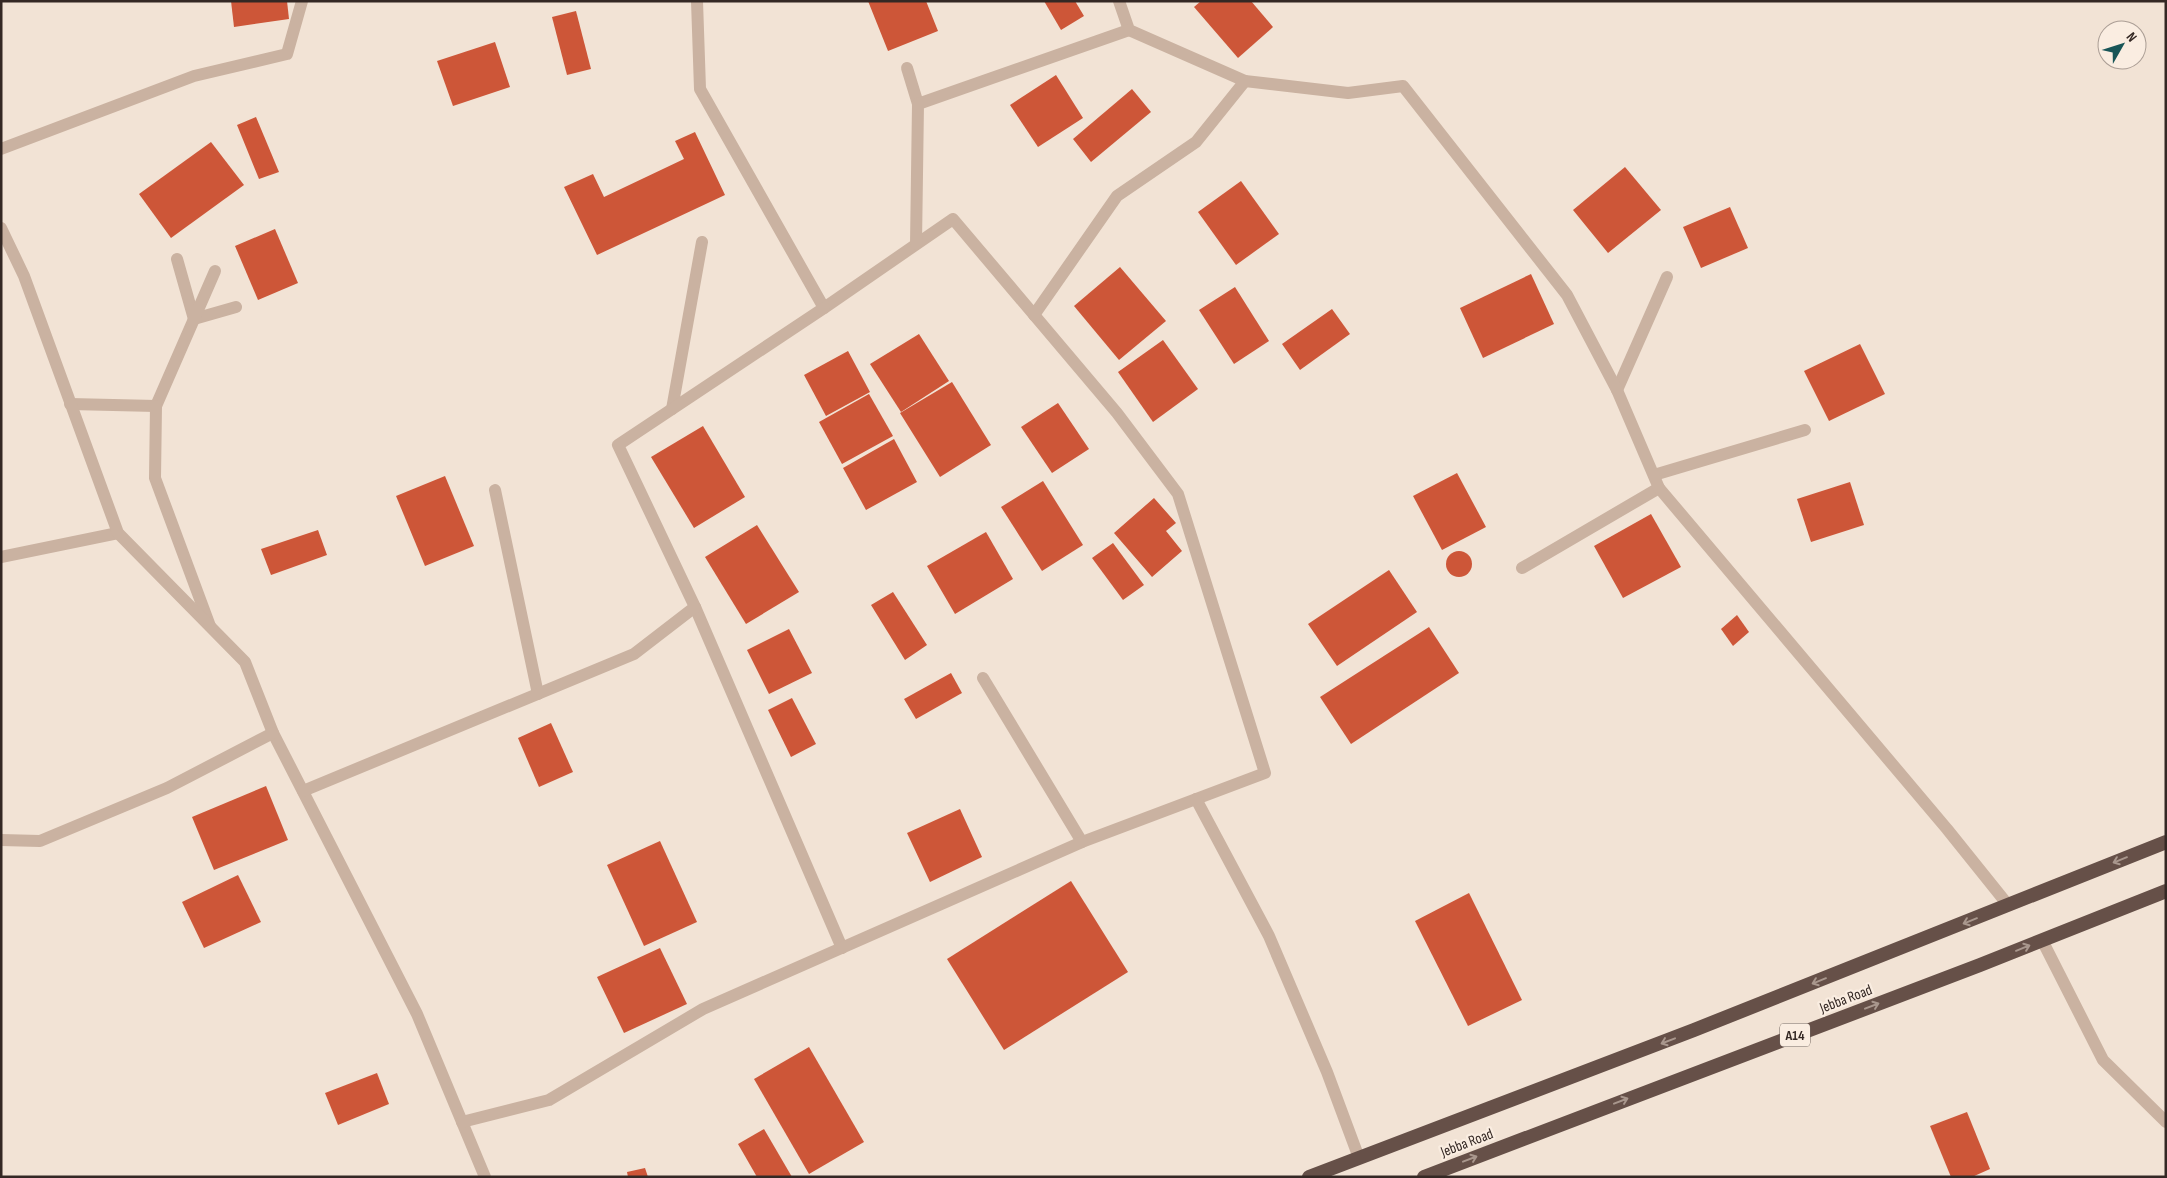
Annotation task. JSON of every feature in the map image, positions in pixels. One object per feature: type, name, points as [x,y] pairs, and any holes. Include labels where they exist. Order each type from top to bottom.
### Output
[{"type":"highway","points":[[1309,1177],[1694,1030],[2166,842]]},
{"type":"highway","name":"Jebba Road","points":[[1424,1177],[2166,891]]},
{"type":"street","points":[[1,149],[194,76],[287,54],[302,1]]},
{"type":"street","points":[[697,1],[700,89],[824,308]]},
{"type":"street","points":[[1119,1],[1129,30]]},
{"type":"street","points":[[918,104],[1129,30],[1245,81],[1348,93],[1403,86],[1567,295],[1617,390],[1659,488],[1941,821],[2008,905]]},
{"type":"street","points":[[907,68],[918,104],[916,244]]},
{"type":"street","points":[[1034,315],[1118,196],[1196,142],[1245,81]]},
{"type":"street","points":[[462,1122],[549,1100],[703,1009],[842,948],[1082,842],[1265,773],[1178,494],[1117,413],[953,219],[824,308],[618,445],[695,607],[842,948]]},
{"type":"street","points":[[1,228],[24,276],[118,533],[245,662],[273,733],[417,1014],[485,1177]]},
{"type":"street","points":[[672,409],[702,242]]},
{"type":"street","points":[[177,259],[194,318]]},
{"type":"street","points":[[210,627],[155,478],[156,406],[214,271]]},
{"type":"street","points":[[1617,390],[1667,277]]},
{"type":"street","points":[[194,318],[236,307]]},
{"type":"street","points":[[70,404],[156,406]]},
{"type":"street","points":[[1654,475],[1805,430]]},
{"type":"street","points":[[1522,568],[1659,488]]},
{"type":"street","points":[[495,490],[538,694]]},
{"type":"street","points":[[1,557],[118,533]]},
{"type":"street","points":[[303,792],[634,654],[695,607]]},
{"type":"street","points":[[983,678],[1082,842]]},
{"type":"street","points":[[1,840],[40,841],[168,788],[273,733]]},
{"type":"street","points":[[1196,799],[1270,936],[1327,1072],[1359,1158]]},
{"type":"street","points":[[2042,940],[2103,1060],[2166,1122]]},
{"type":"building","points":[[231,1],[287,1],[289,19],[234,27]]},
{"type":"building","points":[[868,1],[926,1],[938,31],[888,51]]},
{"type":"building","points":[[1044,1],[1075,1],[1084,16],[1061,30]]},
{"type":"building","points":[[1201,1],[1251,1],[1273,27],[1238,58],[1194,7]]},
{"type":"building","points":[[576,11],[591,69],[567,75],[552,17]]},
{"type":"building","points":[[495,42],[510,87],[453,106],[437,61]]},
{"type":"building","points":[[1056,75],[1083,118],[1038,147],[1010,105]]},
{"type":"building","points":[[1132,89],[1151,112],[1091,162],[1073,139]]},
{"type":"building","points":[[256,117],[279,172],[259,179],[237,125]]},
{"type":"building","points":[[695,132],[725,195],[597,255],[564,187],[593,174],[604,197],[684,159],[675,141]]},
{"type":"building","points":[[211,142],[244,185],[171,238],[139,194]]},
{"type":"building","points":[[1625,167],[1661,210],[1608,253],[1573,210]]},
{"type":"building","points":[[1241,181],[1279,234],[1236,265],[1198,212]]},
{"type":"building","points":[[1730,207],[1748,248],[1701,268],[1683,227]]},
{"type":"building","points":[[275,229],[298,283],[258,300],[235,246]]},
{"type":"building","points":[[1120,267],[1166,321],[1119,360],[1074,306]]},
{"type":"building","points":[[1531,274],[1554,324],[1483,358],[1460,308]]},
{"type":"building","points":[[1235,287],[1269,341],[1234,364],[1199,310]]},
{"type":"building","points":[[1332,309],[1350,334],[1300,370],[1282,344]]},
{"type":"building","points":[[919,334],[949,381],[901,412],[870,364]]},
{"type":"building","points":[[1163,340],[1198,389],[1153,422],[1118,372]]},
{"type":"building","points":[[1860,344],[1885,394],[1829,421],[1804,371]]},
{"type":"building","points":[[848,351],[870,392],[826,416],[804,375]]},
{"type":"building","points":[[952,382],[991,445],[940,477],[900,413]]},
{"type":"building","points":[[869,394],[893,436],[842,464],[819,422]]},
{"type":"building","points":[[1058,403],[1089,449],[1052,473],[1021,427]]},
{"type":"building","points":[[703,426],[745,497],[694,528],[651,457]]},
{"type":"building","points":[[894,439],[917,482],[866,510],[843,468]]},
{"type":"building","points":[[1457,473],[1486,527],[1442,550],[1413,496]]},
{"type":"building","points":[[445,476],[474,546],[425,566],[396,496]]},
{"type":"building","points":[[1043,481],[1083,545],[1042,571],[1001,507]]},
{"type":"building","points":[[1850,482],[1864,525],[1811,542],[1797,499]]},
{"type":"building","points":[[1154,498],[1176,523],[1166,531],[1182,551],[1152,577],[1114,533]]},
{"type":"building","points":[[1651,514],[1681,567],[1623,598],[1594,546]]},
{"type":"building","points":[[757,525],[799,592],[746,624],[705,557]]},
{"type":"building","points":[[318,530],[327,555],[271,575],[261,549]]},
{"type":"building","points":[[986,532],[1013,579],[955,614],[927,566]]},
{"type":"building","points":[[1113,543],[1144,585],[1123,600],[1092,558]]},
{"type":"building","points":[[1459,551],[1468,555],[1472,564],[1468,573],[1459,577],[1450,573],[1446,564],[1450,555]]},
{"type":"building","points":[[1389,570],[1417,612],[1337,666],[1308,624]]},
{"type":"building","points":[[893,592],[927,645],[905,660],[871,605]]},
{"type":"building","points":[[1737,615],[1749,632],[1733,646],[1721,629]]},
{"type":"building","points":[[1429,627],[1459,673],[1351,744],[1320,697]]},
{"type":"building","points":[[789,629],[812,673],[769,694],[747,650]]},
{"type":"building","points":[[951,673],[962,693],[916,719],[904,699]]},
{"type":"building","points":[[792,698],[816,744],[791,757],[768,710]]},
{"type":"building","points":[[551,723],[573,772],[539,787],[518,738]]},
{"type":"building","points":[[266,786],[288,840],[214,870],[192,817]]},
{"type":"building","points":[[960,809],[982,857],[930,882],[907,833]]},
{"type":"building","points":[[660,841],[697,922],[644,946],[607,865]]},
{"type":"building","points":[[238,875],[261,922],[204,948],[182,902]]},
{"type":"building","points":[[1071,881],[1128,972],[1004,1050],[947,959]]},
{"type":"building","points":[[1469,893],[1522,1000],[1468,1026],[1415,921]]},
{"type":"building","points":[[660,948],[687,1004],[624,1033],[597,977]]},
{"type":"building","points":[[809,1047],[864,1142],[809,1174],[754,1079]]},
{"type":"building","points":[[377,1073],[389,1104],[338,1125],[325,1093]]},
{"type":"building","points":[[1967,1112],[1990,1169],[1972,1177],[1951,1177],[1930,1126]]},
{"type":"building","points":[[764,1129],[792,1177],[757,1177],[738,1144]]},
{"type":"building","points":[[645,1168],[648,1177],[628,1177],[627,1172]]}]
